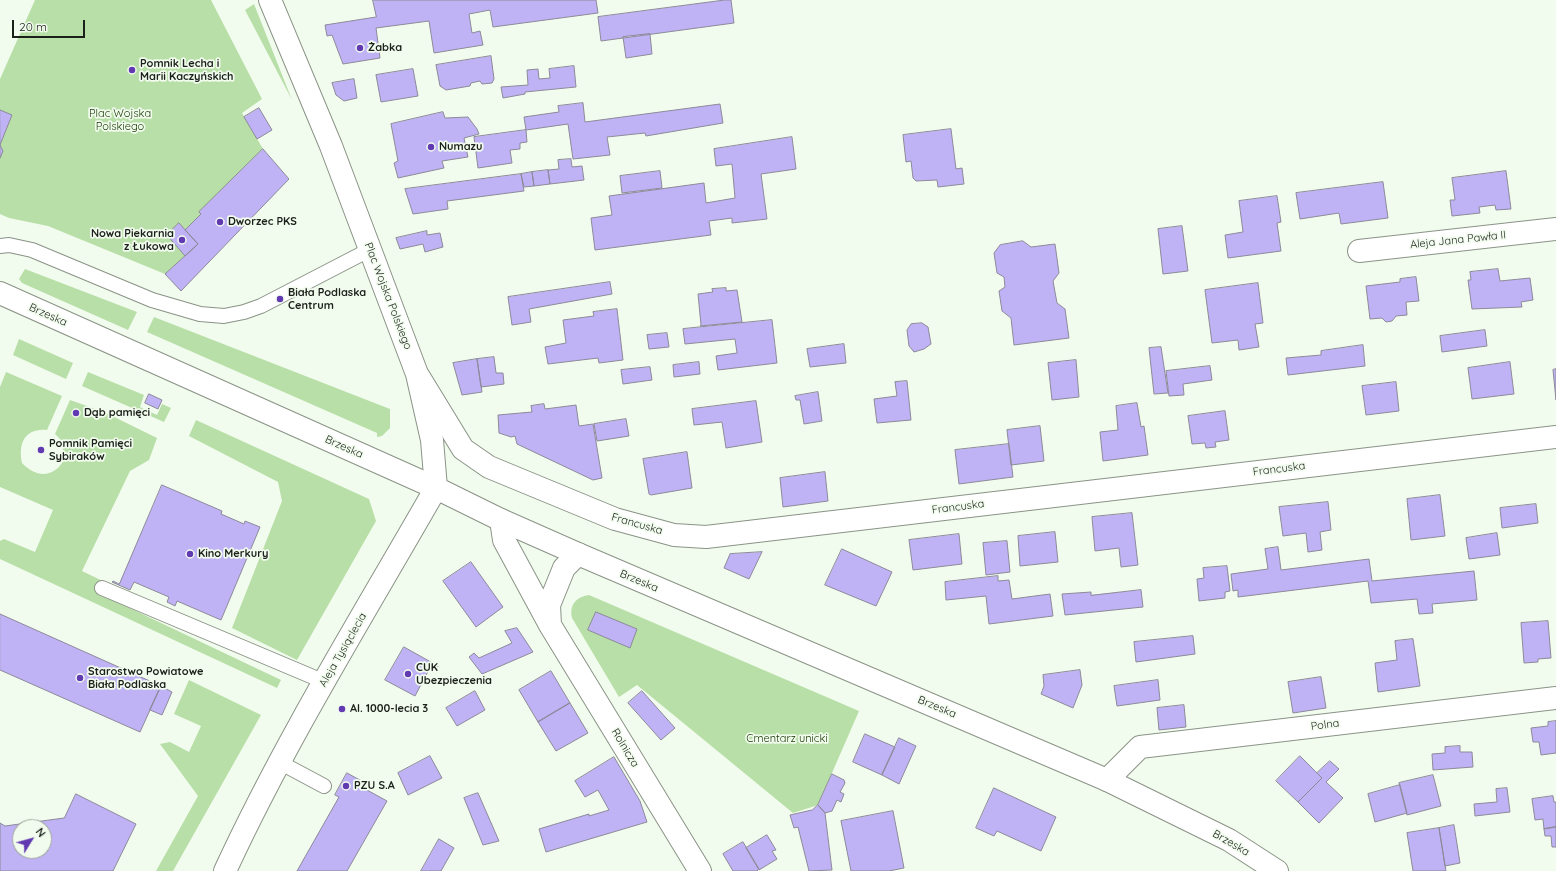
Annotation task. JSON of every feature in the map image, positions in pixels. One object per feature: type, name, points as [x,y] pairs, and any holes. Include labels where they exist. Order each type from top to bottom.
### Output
[{"type":"street","name":"Plac Wojska Polskiego","points":[[270,0],[319,116],[371,249],[417,374],[432,440],[436,488]]},
{"type":"street","name":"Aleja Jana Pawła II","points":[[1359,252],[1556,230]]},
{"type":"street","name":"Brzeska","points":[[0,293],[436,488],[501,520],[578,554],[1107,780],[1228,840],[1277,871]]},
{"type":"street","name":"Francuska","points":[[417,374],[463,449],[489,467],[615,519],[674,535],[706,537],[1556,437]]},
{"type":"street","name":"Aleja Tysiąclecia","points":[[225,871],[252,812],[279,762],[436,488]]},
{"type":"street","name":"Rolnicza","points":[[501,520],[504,540],[550,625],[700,871]]},
{"type":"street","name":"Rolnicza","points":[[550,625],[549,605],[564,568],[578,554]]},
{"type":"street","name":"Polna","points":[[1107,780],[1140,747],[1556,698]]},
{"type":"street","name":"Aleja Tysiąclecia","points":[[208,871],[252,812]]},
{"type":"lane","points":[[0,246],[9,244],[32,250],[174,307],[200,314],[224,316],[244,312],[261,306],[371,249]]},
{"type":"lane","points":[[102,588],[325,682]]},
{"type":"lane","points":[[279,762],[324,786]]},
{"type":"green space","name":"Plac Wojska Polskiego","points":[[35,0],[211,0],[262,99],[242,113],[263,149],[200,212],[198,244],[165,274],[48,226],[9,218],[0,214],[0,79]]},
{"type":"green space","points":[[254,4],[292,100],[245,10]]},
{"type":"green space","points":[[25,269],[137,312],[128,330],[22,283],[19,279]]},
{"type":"green space","points":[[154,317],[390,409],[390,428],[382,436],[377,437],[377,433],[147,332]]},
{"type":"green space","points":[[19,339],[73,363],[66,379],[13,355]]},
{"type":"green space","points":[[6,372],[62,396],[47,430],[39,430],[28,434],[22,443],[22,463],[32,471],[44,474],[49,473],[60,466],[64,460],[62,441],[55,434],[70,400],[104,412],[157,438],[149,460],[130,471],[82,571],[113,586],[119,603],[281,680],[277,688],[0,559],[0,541],[4,539],[35,552],[53,510],[0,487],[0,387]]},
{"type":"green space","points":[[88,372],[144,395],[140,407],[157,415],[162,404],[171,408],[164,422],[82,386]]},
{"type":"green space","points":[[196,420],[369,499],[376,521],[297,660],[232,628],[282,501],[278,482],[189,436]]},
{"type":"green space","name":"Cmentarz unicki","points":[[589,595],[859,711],[818,805],[793,813],[637,685],[619,697],[572,618],[571,613],[574,602],[584,596]]},
{"type":"green space","points":[[189,680],[261,715],[173,871],[156,871],[198,796],[160,744],[170,742],[189,752],[201,726],[174,714]]},
{"type":"building","points":[[373,0],[596,0],[598,13],[493,27],[490,10],[469,14],[472,33],[480,31],[483,45],[434,53],[429,21],[376,28],[380,58],[343,64],[332,35],[327,36],[325,25],[376,17]]},
{"type":"building","points":[[731,0],[734,23],[601,41],[598,17]]},
{"type":"building","points":[[650,34],[652,54],[626,58],[623,37]]},
{"type":"building","points":[[491,56],[494,79],[492,83],[482,84],[480,81],[471,83],[470,86],[446,90],[440,86],[436,65]]},
{"type":"building","points":[[574,66],[576,87],[525,92],[525,94],[503,98],[501,87],[528,85],[527,70],[538,69],[539,79],[550,78],[549,69]]},
{"type":"building","points":[[413,69],[418,96],[381,102],[376,75]]},
{"type":"building","points":[[354,79],[357,98],[344,101],[336,95],[332,83]]},
{"type":"building","points":[[583,103],[585,122],[720,104],[723,123],[646,136],[645,133],[607,137],[610,155],[573,159],[568,124],[526,130],[524,117],[559,112],[558,106]]},
{"type":"building","points":[[259,108],[272,130],[257,139],[244,117]]},
{"type":"building","points":[[0,110],[12,115],[0,145]]},
{"type":"building","name":"Numazu","points":[[443,112],[445,118],[468,117],[477,129],[479,134],[464,138],[468,157],[442,161],[444,168],[398,178],[394,163],[398,161],[391,124]]},
{"type":"building","points":[[951,129],[956,169],[962,168],[964,184],[938,187],[937,180],[916,181],[913,178],[911,161],[906,162],[903,135]]},
{"type":"building","points":[[526,130],[527,142],[520,143],[520,149],[510,150],[512,163],[478,168],[474,137]]},
{"type":"building","points":[[792,137],[796,169],[761,174],[767,219],[732,223],[732,218],[709,221],[711,235],[595,250],[591,218],[612,215],[609,196],[704,183],[706,203],[735,198],[732,164],[716,166],[714,149]]},
{"type":"building","points":[[0,145],[3,151],[0,158]]},
{"type":"building","name":"Dworzec PKS","points":[[263,149],[289,179],[181,291],[165,274],[198,244],[185,230],[201,214],[199,212]]},
{"type":"building","points":[[571,159],[572,167],[582,166],[584,180],[550,184],[548,170],[559,169],[558,160]]},
{"type":"building","points":[[548,170],[550,184],[534,186],[532,172]]},
{"type":"building","points":[[660,171],[662,188],[622,193],[620,176]]},
{"type":"building","points":[[1506,171],[1511,209],[1496,210],[1495,205],[1479,207],[1480,213],[1452,216],[1450,200],[1455,200],[1452,178]]},
{"type":"building","points":[[532,172],[534,186],[524,187],[521,174]]},
{"type":"building","points":[[521,174],[524,191],[447,201],[448,209],[413,214],[405,189]]},
{"type":"building","points":[[1383,182],[1388,218],[1341,224],[1339,213],[1300,219],[1296,193]]},
{"type":"building","points":[[1277,196],[1281,222],[1277,223],[1281,251],[1228,258],[1225,235],[1243,232],[1239,201]]},
{"type":"building","name":"Nowa Piekarnia z Łukowa","points":[[179,223],[198,244],[185,256],[167,235]]},
{"type":"building","points":[[1182,226],[1188,271],[1163,274],[1158,229]]},
{"type":"building","points":[[427,231],[427,235],[440,233],[443,247],[425,252],[423,244],[400,249],[396,238]]},
{"type":"building","points":[[1023,241],[1031,247],[1055,244],[1059,273],[1053,281],[1057,303],[1065,309],[1069,338],[1014,345],[1011,318],[1002,311],[999,291],[1005,287],[1004,277],[997,273],[994,253],[1000,245]]},
{"type":"building","points":[[1498,269],[1500,281],[1530,278],[1533,300],[1521,302],[1522,307],[1472,309],[1468,280],[1471,280],[1470,272]]},
{"type":"building","points":[[1416,277],[1419,301],[1406,302],[1407,315],[1396,316],[1392,321],[1386,322],[1382,318],[1370,319],[1366,286],[1400,282],[1400,279]]},
{"type":"building","points":[[610,282],[612,294],[529,309],[531,322],[512,325],[508,297]]},
{"type":"building","points":[[1258,283],[1263,323],[1255,324],[1259,347],[1239,350],[1238,340],[1212,343],[1205,290]]},
{"type":"building","points":[[726,288],[726,291],[737,290],[742,322],[700,326],[698,294],[713,292],[712,289]]},
{"type":"building","points":[[617,309],[623,360],[599,363],[598,358],[548,364],[545,347],[566,343],[563,320],[594,316],[593,312]]},
{"type":"building","points":[[772,320],[777,363],[718,370],[716,356],[737,353],[735,339],[685,344],[683,329]]},
{"type":"building","points":[[922,323],[928,327],[931,344],[924,349],[914,352],[909,346],[907,330],[911,324]]},
{"type":"building","points":[[1485,330],[1487,346],[1442,352],[1440,336]]},
{"type":"building","points":[[667,333],[669,347],[649,349],[647,335]]},
{"type":"building","points":[[844,344],[846,363],[810,367],[807,349]]},
{"type":"building","points":[[1363,345],[1365,366],[1288,375],[1286,358],[1321,355],[1321,351]]},
{"type":"building","points":[[1161,347],[1168,393],[1154,394],[1149,348]]},
{"type":"building","points":[[494,357],[496,373],[503,373],[504,384],[481,387],[477,359]]},
{"type":"building","points":[[477,359],[482,392],[462,395],[453,363]]},
{"type":"building","points":[[1076,360],[1079,397],[1052,400],[1048,363]]},
{"type":"building","points":[[699,362],[700,374],[674,377],[673,365]]},
{"type":"building","points":[[1510,362],[1514,394],[1472,399],[1468,368]]},
{"type":"building","points":[[1210,366],[1212,380],[1183,384],[1184,395],[1169,396],[1166,371]]},
{"type":"building","points":[[650,367],[652,380],[623,384],[621,370]]},
{"type":"building","points":[[1556,369],[1556,400],[1553,370]]},
{"type":"building","points":[[907,381],[911,420],[877,423],[874,399],[897,396],[895,382]]},
{"type":"building","points":[[1396,382],[1399,411],[1366,415],[1362,386]]},
{"type":"building","points":[[818,392],[822,421],[804,424],[800,400],[796,400],[795,396]]},
{"type":"building","points":[[149,394],[162,400],[158,409],[145,403]]},
{"type":"building","points":[[756,401],[762,442],[726,448],[722,422],[694,425],[692,409]]},
{"type":"building","points":[[1137,403],[1141,427],[1144,426],[1148,455],[1103,461],[1100,432],[1118,430],[1116,406]]},
{"type":"building","points":[[544,404],[545,409],[576,405],[579,426],[593,424],[602,478],[593,480],[517,444],[515,436],[511,437],[499,433],[498,415],[532,412],[531,406]]},
{"type":"building","points":[[1225,411],[1229,440],[1215,442],[1216,447],[1206,448],[1205,443],[1192,444],[1188,416]]},
{"type":"building","points":[[626,419],[629,436],[597,441],[594,424]]},
{"type":"building","points":[[1040,426],[1044,461],[1011,465],[1007,430]]},
{"type":"building","points":[[1009,444],[1013,477],[959,484],[955,450]]},
{"type":"building","points":[[687,452],[692,488],[651,495],[649,494],[643,459]]},
{"type":"building","points":[[825,472],[828,501],[783,507],[780,478]]},
{"type":"building","name":"Kino Merkury","points":[[162,485],[222,511],[221,514],[244,524],[245,521],[260,527],[221,620],[177,601],[175,606],[167,602],[169,597],[134,582],[130,590],[112,582],[113,581],[119,584]]},
{"type":"building","points":[[1440,495],[1445,536],[1411,540],[1407,499]]},
{"type":"building","points":[[1328,502],[1331,530],[1320,532],[1322,550],[1308,552],[1306,533],[1283,536],[1279,507]]},
{"type":"building","points":[[1536,504],[1538,523],[1502,528],[1500,508]]},
{"type":"building","points":[[1132,513],[1138,565],[1121,567],[1119,548],[1095,551],[1092,517]]},
{"type":"building","points":[[1055,532],[1058,562],[1020,566],[1018,536]]},
{"type":"building","points":[[1497,533],[1500,555],[1469,559],[1466,538]]},
{"type":"building","points":[[959,534],[962,564],[913,570],[909,540]]},
{"type":"building","points":[[1007,541],[1010,572],[986,575],[983,543]]},
{"type":"building","points":[[1278,547],[1281,570],[1369,559],[1372,581],[1474,571],[1477,600],[1432,604],[1433,613],[1419,614],[1417,599],[1371,603],[1368,581],[1238,597],[1238,590],[1233,591],[1231,574],[1268,569],[1265,549]]},
{"type":"building","points":[[842,549],[892,572],[876,606],[825,585]]},
{"type":"building","points":[[762,552],[749,579],[724,568],[730,554]]},
{"type":"building","points":[[471,562],[503,607],[476,627],[443,581]]},
{"type":"building","points":[[1227,566],[1230,591],[1225,592],[1225,598],[1199,601],[1197,579],[1204,578],[1203,568]]},
{"type":"building","points":[[998,576],[998,581],[1009,580],[1012,599],[1050,594],[1053,616],[989,624],[986,596],[946,600],[945,582]]},
{"type":"building","points":[[1141,590],[1143,607],[1065,615],[1062,594],[1091,592],[1091,595]]},
{"type":"building","points":[[596,612],[637,629],[630,648],[588,630]]},
{"type":"building","name":"Starostwo Powiatowe Biała Podlaska","points":[[0,614],[161,686],[140,732],[0,670]]},
{"type":"building","points":[[1548,621],[1551,658],[1538,659],[1538,662],[1524,663],[1521,623]]},
{"type":"building","points":[[517,628],[533,652],[482,674],[469,657],[474,653],[479,658],[512,643],[505,631]]},
{"type":"building","points":[[1193,636],[1195,654],[1136,662],[1134,642]]},
{"type":"building","points":[[1413,639],[1420,686],[1378,692],[1375,663],[1397,660],[1395,641]]},
{"type":"building","name":"CUK Ubezpieczenia","points":[[404,647],[438,666],[437,669],[431,666],[415,696],[385,680]]},
{"type":"building","points":[[1080,670],[1082,685],[1073,708],[1041,694],[1044,686],[1043,675]]},
{"type":"building","points":[[551,671],[570,703],[538,722],[519,690]]},
{"type":"building","points":[[1321,677],[1326,708],[1293,713],[1288,682]]},
{"type":"building","points":[[1158,680],[1160,700],[1117,706],[1114,686]]},
{"type":"building","points":[[161,686],[172,692],[162,715],[150,710]]},
{"type":"building","points":[[475,691],[485,710],[457,726],[446,708]]},
{"type":"building","points":[[642,691],[675,728],[661,740],[628,703]]},
{"type":"building","points":[[570,703],[588,733],[556,751],[538,722]]},
{"type":"building","points":[[1184,705],[1186,727],[1159,730],[1157,708]]},
{"type":"building","points":[[1556,721],[1556,753],[1541,755],[1539,742],[1533,742],[1531,728],[1548,726],[1548,722]]},
{"type":"building","points":[[865,734],[895,747],[882,775],[853,762]]},
{"type":"building","points":[[899,738],[916,746],[899,784],[882,775]]},
{"type":"building","points":[[1460,746],[1460,752],[1472,752],[1473,767],[1433,770],[1432,754],[1445,753],[1445,747]]},
{"type":"building","points":[[430,756],[442,778],[408,795],[398,773]]},
{"type":"building","points":[[1300,756],[1322,778],[1298,802],[1276,781]]},
{"type":"building","points":[[614,757],[640,801],[647,822],[546,852],[539,829],[589,814],[589,816],[609,810],[598,790],[585,797],[575,781]]},
{"type":"building","points":[[1330,761],[1339,769],[1326,782],[1343,798],[1319,823],[1298,802],[1322,778],[1317,773]]},
{"type":"building","points":[[347,773],[369,785],[367,790],[387,801],[347,871],[297,871],[339,797],[335,795]]},
{"type":"building","points":[[832,774],[844,780],[845,783],[840,792],[844,794],[841,802],[837,800],[832,811],[825,813],[818,805]]},
{"type":"building","points":[[1433,775],[1441,806],[1407,815],[1399,783]]},
{"type":"building","points":[[1400,785],[1407,813],[1375,822],[1368,794]]},
{"type":"building","points":[[994,788],[1056,817],[1041,851],[997,831],[994,836],[976,828]]},
{"type":"building","points":[[1507,788],[1510,812],[1475,816],[1474,804],[1497,802],[1496,789]]},
{"type":"building","points":[[478,793],[499,841],[483,845],[464,798]]},
{"type":"building","points":[[76,794],[136,824],[113,871],[0,871],[0,823],[5,826],[12,825],[12,859],[52,859],[52,820],[64,818]]},
{"type":"building","points":[[1553,796],[1554,802],[1556,802],[1556,827],[1544,829],[1543,819],[1535,820],[1532,799]]},
{"type":"building","points":[[818,805],[825,813],[832,870],[809,871],[798,827],[794,828],[790,815],[812,810]]},
{"type":"building","points":[[893,811],[904,868],[889,871],[851,871],[841,821]]},
{"type":"building","points":[[1454,825],[1460,863],[1445,866],[1439,828]]},
{"type":"building","points":[[1556,827],[1556,847],[1552,847],[1551,836],[1545,836],[1544,829]]},
{"type":"building","points":[[1439,828],[1446,871],[1413,871],[1407,833]]},
{"type":"building","points":[[767,835],[776,850],[772,851],[777,859],[759,870],[746,848]]},
{"type":"building","points":[[439,839],[454,848],[441,871],[421,871]]},
{"type":"building","points":[[743,842],[759,869],[757,871],[733,871],[723,854]]},
{"type":"place","name":"Żabka","points":[[360,48]]},
{"type":"place","name":"Pomnik Lecha i Marii Kaczyńskich","points":[[132,70]]},
{"type":"place","name":"Numazu","points":[[431,147]]},
{"type":"place","name":"Dworzec PKS","points":[[220,222]]},
{"type":"place","name":"Nowa Piekarnia z Łukowa","points":[[182,240]]},
{"type":"place","name":"Biała Podlaska Centrum","points":[[280,299]]},
{"type":"place","name":"Dąb pamięci","points":[[76,413]]},
{"type":"place","name":"Pomnik Pamięci Sybiraków","points":[[41,450]]},
{"type":"place","name":"Kino Merkury","points":[[190,554]]},
{"type":"place","name":"CUK Ubezpieczenia","points":[[408,674]]},
{"type":"place","name":"Starostwo Powiatowe Biała Podlaska","points":[[80,678]]},
{"type":"place","name":"Al. 1000-lecia 3","points":[[342,709]]},
{"type":"place","name":"PZU S.A","points":[[346,786]]}]
